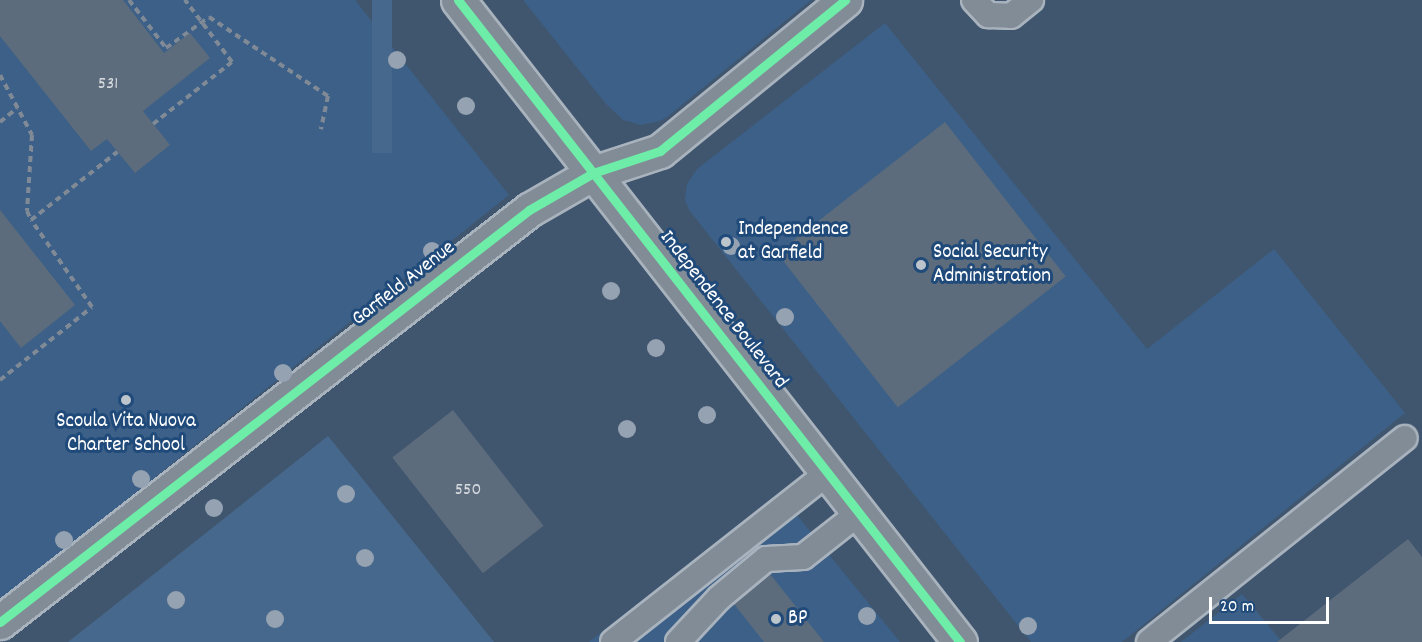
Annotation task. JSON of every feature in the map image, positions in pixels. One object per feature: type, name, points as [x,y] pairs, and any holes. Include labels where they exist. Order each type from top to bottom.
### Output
[{"type":"street","name":"Independence Boulevard","points":[[458,0],[960,642]]},
{"type":"street","name":"Garfield Avenue","points":[[0,622],[529,210],[593,173],[660,151],[845,0]]},
{"type":"lane","points":[[974,0],[988,15],[1011,16],[1031,0]]},
{"type":"lane","points":[[1149,642],[1405,438]]},
{"type":"lane","points":[[613,642],[828,473]]},
{"type":"lane","points":[[678,642],[719,598],[766,559],[803,557],[859,513]]},
{"type":"path","points":[[129,0],[166,48],[209,17],[328,96],[321,129]]},
{"type":"path","points":[[153,124],[232,62],[185,0]]},
{"type":"path","points":[[0,75],[32,135],[27,211],[92,307],[0,380]]},
{"type":"path","points":[[0,122],[17,108]]},
{"type":"path","points":[[31,220],[117,152]]},
{"type":"shaded area","name":"Scoula Vita Nuova Charter School","points":[[0,0],[355,0],[509,195],[0,601]]},
{"type":"shaded area","points":[[372,0],[392,0],[392,153],[372,153]]},
{"type":"shaded area","points":[[523,0],[811,0],[667,117],[641,125],[623,120],[606,104]]},
{"type":"shaded area","points":[[885,23],[1147,349],[1274,249],[1405,413],[1122,642],[1031,642],[689,210],[685,200],[687,184],[697,169]]},
{"type":"shaded area","points":[[328,436],[494,642],[68,642],[163,567]]},
{"type":"shaded area","points":[[779,493],[900,642],[589,642]]},
{"type":"shaded area","points":[[1242,594],[1282,642],[1181,642]]},
{"type":"building","points":[[0,0],[123,0],[164,53],[190,33],[210,58],[143,111],[170,145],[135,173],[107,139],[91,151],[0,36]]},
{"type":"building","name":"Social Security Administration","points":[[945,122],[1066,276],[898,408],[777,253]]},
{"type":"building","points":[[0,210],[75,305],[21,348],[0,321]]},
{"type":"building","points":[[453,410],[544,526],[483,573],[392,457]]},
{"type":"building","points":[[1408,539],[1422,557],[1422,642],[1277,642]]},
{"type":"building","name":"BP","points":[[770,574],[824,642],[764,642],[734,604]]},
{"type":"cycle path","points":[[458,0],[960,642]]},
{"type":"cycle path","points":[[0,622],[529,210],[593,173],[660,151],[845,0]]},
{"type":"place","name":"Independence at Garfield","points":[[726,242]]},
{"type":"place","name":"Social Security Administration","points":[[921,265]]},
{"type":"place","name":"Scoula Vita Nuova Charter School","points":[[126,400]]},
{"type":"place","name":"BP","points":[[776,619]]}]
